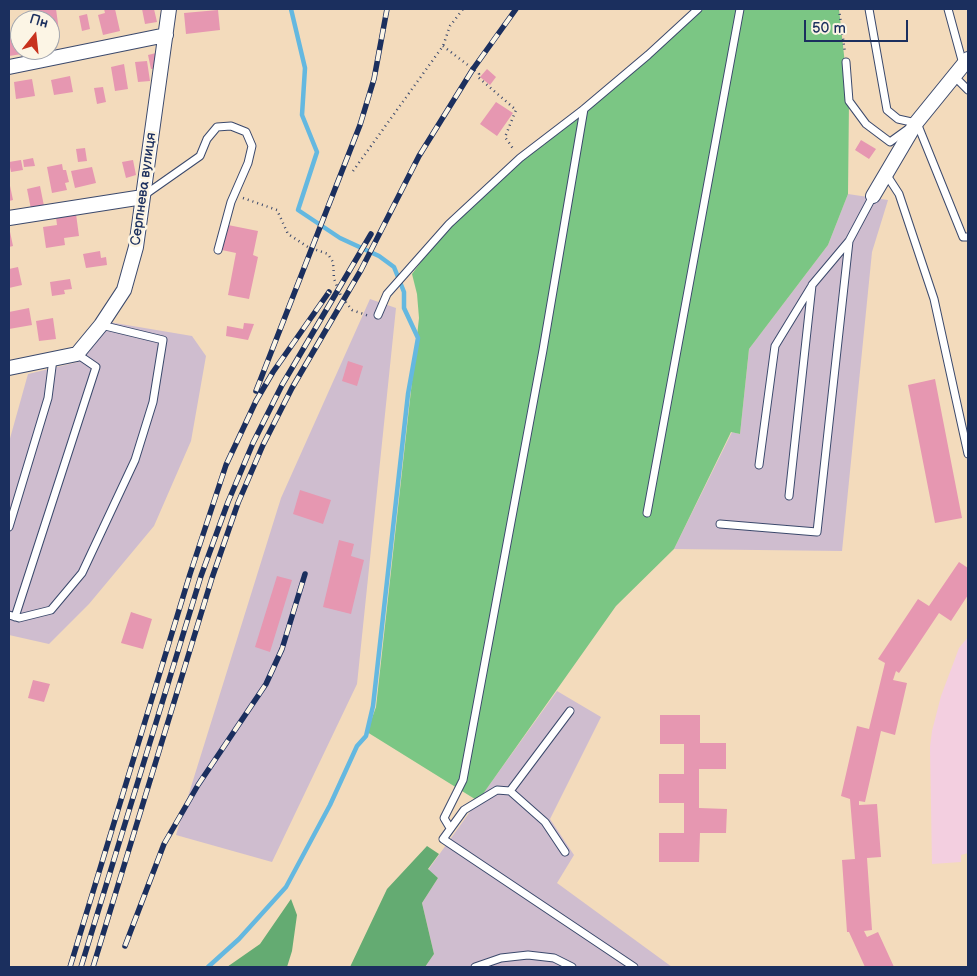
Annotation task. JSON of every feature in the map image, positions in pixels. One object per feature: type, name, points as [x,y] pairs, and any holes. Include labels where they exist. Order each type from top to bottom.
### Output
[{"type":"street","name":"Серпнева вулиця","points":[[77,354],[101,326],[124,290],[136,247],[169,9]]},
{"type":"street","points":[[9,66],[166,35]]},
{"type":"street","points":[[873,196],[916,123],[961,66]]},
{"type":"street","points":[[9,218],[143,197]]},
{"type":"street","points":[[9,368],[77,354]]},
{"type":"lane","points":[[378,314],[387,294],[449,224],[520,158],[584,110],[698,9]]},
{"type":"lane","points":[[647,513],[740,9]]},
{"type":"lane","points":[[869,9],[887,110],[898,119],[916,123]]},
{"type":"lane","points":[[948,9],[968,90]]},
{"type":"lane","points":[[846,62],[849,101],[866,124],[890,142],[916,123]]},
{"type":"lane","points":[[450,828],[444,818],[463,780],[544,340],[584,110]]},
{"type":"lane","points":[[916,123],[963,237],[968,237]]},
{"type":"lane","points":[[143,197],[200,156],[207,139],[217,127],[231,126],[246,132],[252,146],[248,163],[235,194],[218,250]]},
{"type":"lane","points":[[886,174],[899,194],[934,300],[968,454]]},
{"type":"lane","points":[[759,465],[775,346],[812,285],[849,241],[873,196]]},
{"type":"lane","points":[[720,524],[817,532],[849,241]]},
{"type":"lane","points":[[789,496],[812,285]]},
{"type":"lane","points":[[77,354],[96,366],[12,616],[19,618],[51,610],[82,573],[135,460],[153,402],[163,340],[101,326]]},
{"type":"lane","points":[[9,527],[48,398],[53,359]]},
{"type":"lane","points":[[510,791],[570,711]]},
{"type":"lane","points":[[565,852],[544,822],[510,791],[497,790],[464,810],[443,838],[634,967]]},
{"type":"lane","points":[[475,967],[501,958],[528,955],[554,958],[572,967]]},
{"type":"path","points":[[353,171],[443,46],[450,26],[463,9]]},
{"type":"path","points":[[839,9],[846,62]]},
{"type":"path","points":[[443,46],[479,74],[478,77],[516,110],[505,138],[520,158]]},
{"type":"path","points":[[235,194],[250,202],[277,210],[288,234],[308,247],[328,254],[333,262],[334,279],[341,296],[352,310],[369,317],[378,314]]},
{"type":"shaded area","points":[[848,194],[888,200],[872,252],[842,551],[674,549],[732,432],[740,434],[749,349],[828,245]]},
{"type":"shaded area","points":[[370,299],[396,308],[357,684],[272,862],[176,835],[281,498]]},
{"type":"shaded area","points":[[97,320],[192,336],[206,356],[191,441],[154,526],[89,604],[49,644],[9,635],[9,442],[28,374],[78,362]]},
{"type":"shaded area","points":[[968,637],[968,853],[961,855],[961,862],[932,864],[930,747],[932,731],[941,696],[959,648]]},
{"type":"shaded area","points":[[557,691],[601,717],[550,819],[574,855],[557,883],[672,967],[425,967],[434,954],[422,903],[438,878],[428,870]]},
{"type":"green space","points":[[695,9],[839,9],[849,101],[848,194],[828,245],[749,349],[740,434],[731,432],[674,549],[616,606],[478,801],[367,732],[376,707],[419,318],[417,294],[412,274],[449,224],[520,158],[584,109]]},
{"type":"green space","points":[[427,846],[439,854],[428,869],[438,878],[422,903],[434,954],[425,967],[350,967],[387,889]]},
{"type":"green space","points":[[291,899],[297,915],[292,951],[287,967],[227,967],[260,944]]},
{"type":"building","points":[[104,9],[115,9],[120,31],[103,35],[98,15],[105,13]]},
{"type":"building","points":[[142,9],[154,9],[157,22],[145,24]]},
{"type":"building","points":[[218,10],[220,30],[186,34],[184,13]]},
{"type":"building","points":[[87,14],[90,29],[82,31],[79,16]]},
{"type":"building","points":[[9,36],[10,36],[9,56]]},
{"type":"building","points":[[156,53],[159,68],[151,69],[148,55]]},
{"type":"building","points":[[147,61],[150,81],[138,82],[135,62]]},
{"type":"building","points":[[124,64],[128,89],[115,91],[111,67]]},
{"type":"building","points":[[487,69],[496,77],[490,85],[480,77]]},
{"type":"building","points":[[70,76],[73,92],[54,95],[51,80]]},
{"type":"building","points":[[32,79],[35,96],[16,99],[14,82]]},
{"type":"building","points":[[103,87],[106,102],[97,104],[94,88]]},
{"type":"building","points":[[496,102],[513,113],[497,136],[480,124]]},
{"type":"building","points":[[861,140],[876,149],[869,159],[855,150]]},
{"type":"building","points":[[85,148],[87,161],[78,162],[76,149]]},
{"type":"building","points":[[33,158],[35,166],[24,167],[23,160]]},
{"type":"building","points":[[21,160],[23,170],[11,172],[9,162]]},
{"type":"building","points":[[133,160],[136,175],[126,178],[122,162]]},
{"type":"building","points":[[62,164],[63,170],[66,170],[69,182],[65,183],[67,190],[52,193],[47,167]]},
{"type":"building","points":[[92,167],[96,183],[75,188],[71,171]]},
{"type":"building","points":[[9,181],[13,200],[9,201]]},
{"type":"building","points":[[40,186],[44,206],[31,209],[27,189]]},
{"type":"building","points":[[76,214],[79,236],[64,238],[65,245],[46,248],[43,227],[57,225],[56,217]]},
{"type":"building","points":[[228,225],[258,231],[253,255],[258,257],[249,299],[228,295],[236,253],[222,250]]},
{"type":"building","points":[[9,227],[13,246],[9,247]]},
{"type":"building","points":[[100,251],[101,258],[106,257],[107,265],[86,268],[83,254]]},
{"type":"building","points":[[18,267],[22,285],[9,288],[9,269]]},
{"type":"building","points":[[70,279],[72,289],[64,290],[65,294],[52,296],[50,282]]},
{"type":"building","points":[[29,308],[32,325],[9,329],[9,312]]},
{"type":"building","points":[[53,318],[56,339],[39,341],[36,321]]},
{"type":"building","points":[[244,323],[254,324],[248,340],[226,336],[227,326],[243,329]]},
{"type":"building","points":[[348,361],[363,366],[357,386],[342,381]]},
{"type":"building","points":[[935,379],[962,518],[935,523],[908,385]]},
{"type":"building","points":[[300,490],[331,500],[323,524],[293,514]]},
{"type":"building","points":[[339,540],[354,544],[351,556],[364,560],[351,614],[323,607]]},
{"type":"building","points":[[959,562],[968,568],[968,595],[951,621],[939,613],[899,673],[896,671],[893,680],[907,683],[895,735],[881,731],[865,802],[859,801],[859,805],[877,804],[881,857],[867,858],[872,930],[864,931],[867,937],[878,932],[894,967],[865,967],[849,932],[847,932],[842,860],[855,859],[850,799],[841,796],[857,726],[869,729],[885,663],[878,659],[918,599],[929,606]]},
{"type":"building","points":[[277,576],[292,580],[270,652],[255,647]]},
{"type":"building","points":[[131,612],[152,619],[143,649],[121,643]]},
{"type":"building","points":[[33,680],[50,684],[44,702],[28,698]]},
{"type":"building","points":[[660,715],[700,715],[700,743],[726,743],[726,769],[699,769],[699,808],[727,809],[726,833],[700,833],[699,862],[659,862],[659,833],[684,833],[684,803],[659,803],[659,774],[684,774],[684,744],[660,744]]},
{"type":"waterway","points":[[208,967],[239,939],[286,887],[330,805],[357,746],[366,736],[373,706],[408,394],[418,338],[404,308],[404,292],[394,267],[379,256],[340,238],[298,210],[317,152],[302,115],[305,68],[291,9]]},
{"type":"railway","points":[[256,391],[360,125],[374,79],[387,9]]},
{"type":"railway","points":[[93,967],[212,578],[238,503],[263,445],[292,388],[361,270],[419,156],[473,69],[516,9]]},
{"type":"railway","points":[[81,967],[201,576],[228,502],[253,443],[282,385],[371,234]]},
{"type":"railway","points":[[70,967],[190,574],[226,465],[256,401],[273,372],[329,292]]},
{"type":"railway","points":[[125,946],[164,844],[198,785],[266,684],[282,649],[305,574]]}]
